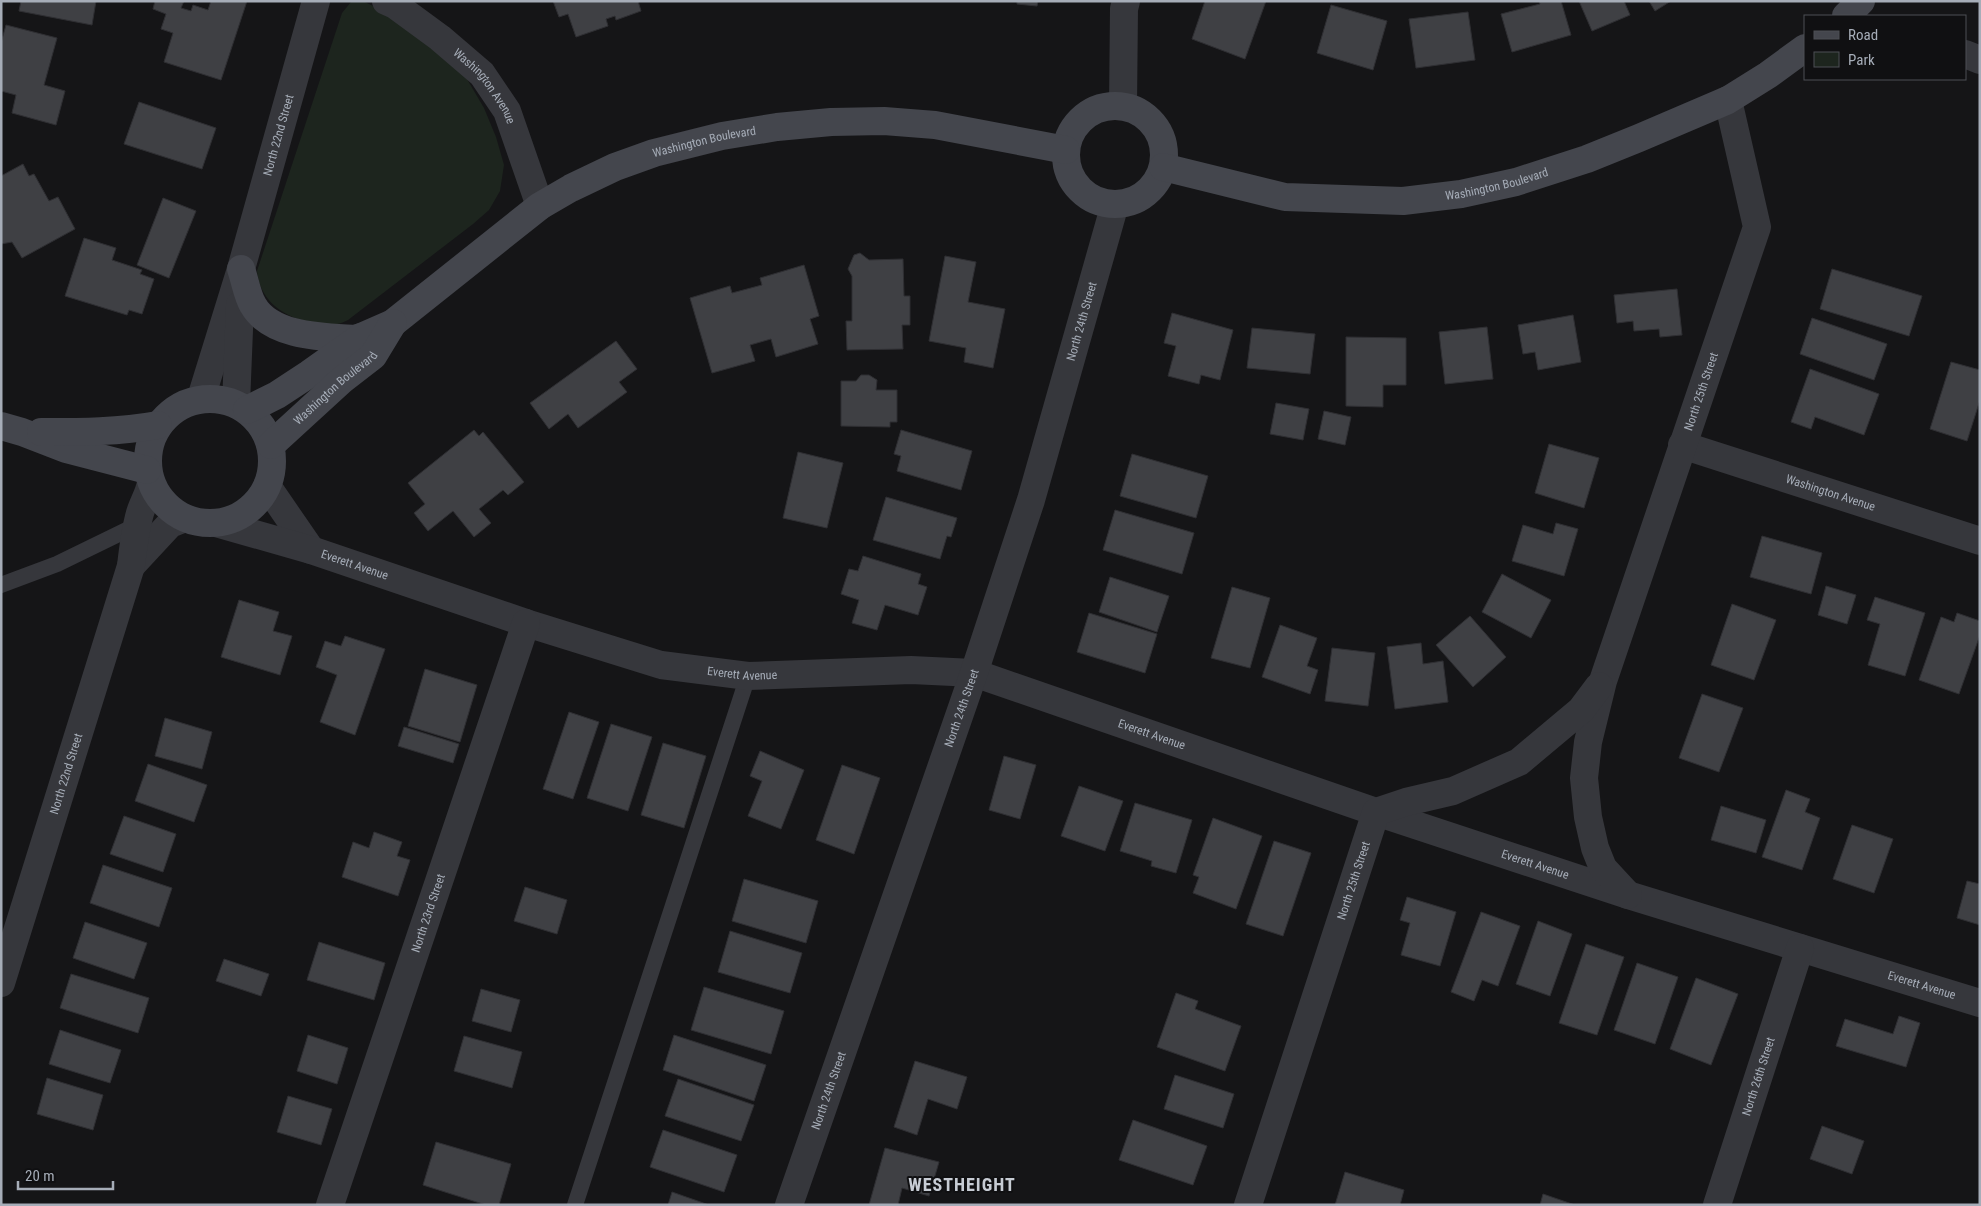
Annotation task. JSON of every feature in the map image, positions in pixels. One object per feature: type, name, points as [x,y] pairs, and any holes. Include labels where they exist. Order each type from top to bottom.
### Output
[{"type":"street","name":"North 22nd Street","points":[[201,398],[241,269],[316,1]]},
{"type":"street","name":"Washington Avenue","points":[[386,1],[395,5],[440,38],[482,74],[507,110],[540,206]]},
{"type":"street","points":[[1123,106],[1124,9],[1126,1]]},
{"type":"street","name":"Washington Boulevard","points":[[1163,167],[1284,197],[1403,201],[1442,196],[1516,182],[1587,159],[1728,100],[1768,76],[1804,49]]},
{"type":"street","points":[[1966,54],[1980,60]]},
{"type":"street","name":"North 25th Street","points":[[1628,895],[1603,868],[1595,848],[1588,816],[1584,778],[1588,742],[1603,680],[1757,227],[1728,100]]},
{"type":"street","points":[[1107,106],[1123,106],[1138,112],[1151,122],[1160,135],[1164,151],[1163,167],[1156,182],[1145,194],[1131,201],[1115,204],[1099,201],[1084,193],[1074,181],[1067,166],[1066,150],[1070,134],[1079,121],[1092,112],[1107,106]]},
{"type":"street","name":"Washington Boulevard","points":[[242,407],[277,394],[361,337],[393,323],[540,206],[571,188],[615,167],[654,153],[722,136],[777,127],[831,122],[884,121],[935,125],[1066,150]]},
{"type":"street","name":"North 24th Street","points":[[789,1205],[974,673],[1031,500],[1115,204]]},
{"type":"street","name":"North 22nd Street","points":[[241,269],[242,407]]},
{"type":"street","points":[[241,269],[254,306],[269,322],[310,336],[355,339],[361,337]]},
{"type":"street","name":"Washington Boulevard","points":[[271,445],[342,380],[374,356],[393,323]]},
{"type":"street","points":[[201,398],[219,399],[242,407],[262,426],[271,445],[272,466],[267,486],[258,500],[247,512],[232,520],[216,523],[200,523],[170,510],[159,497],[149,476],[147,454],[150,439],[158,425],[170,412],[184,404],[201,398]]},
{"type":"street","points":[[12,429],[84,433],[130,430],[158,425]]},
{"type":"street","points":[[12,429],[149,476]]},
{"type":"street","name":"Washington Avenue","points":[[1682,445],[1980,541]]},
{"type":"street","name":"North 22nd Street","points":[[1,983],[6,953],[131,566],[137,525],[141,510],[149,493],[149,476]]},
{"type":"street","name":"Everett Avenue","points":[[267,486],[311,550]]},
{"type":"street","name":"North 22nd Street","points":[[131,566],[170,524],[185,518]]},
{"type":"street","name":"Everett Avenue","points":[[216,523],[311,550],[660,666],[748,676],[911,670],[974,673],[1376,812],[1628,895],[1980,1003]]},
{"type":"street","name":"North 23rd Street","points":[[330,1205],[526,623]]},
{"type":"street","name":"North 25th Street","points":[[1248,1205],[1376,812],[1406,802],[1453,791],[1519,762],[1581,710],[1603,680]]},
{"type":"street","name":"North 26th Street","points":[[1717,1205],[1800,948]]},
{"type":"lane","points":[[1,585],[57,564],[137,525]]},
{"type":"lane","points":[[575,1205],[748,676]]},
{"type":"green space","points":[[363,1],[387,13],[464,74],[484,108],[496,137],[504,165],[500,191],[489,210],[348,320],[336,325],[327,326],[303,321],[284,313],[276,307],[263,292],[257,271],[342,13],[351,2]]},
{"type":"building","points":[[21,1],[96,1],[92,25],[19,11]]},
{"type":"building","points":[[155,1],[184,1],[181,8],[191,11],[193,5],[208,10],[211,1],[247,1],[221,80],[164,62],[173,33],[161,29],[166,14],[153,9]]},
{"type":"building","points":[[553,1],[638,1],[641,11],[616,20],[615,16],[606,19],[608,26],[576,37],[568,14],[559,17]]},
{"type":"building","points":[[1017,1],[1038,1],[1037,6],[1017,4]]},
{"type":"building","points":[[1205,1],[1266,1],[1245,59],[1192,39]]},
{"type":"building","points":[[1539,1],[1561,1],[1571,35],[1512,52],[1501,14],[1540,4]]},
{"type":"building","points":[[1579,1],[1624,1],[1630,15],[1592,31]]},
{"type":"building","points":[[1649,1],[1671,1],[1655,11]]},
{"type":"building","points":[[1331,5],[1387,21],[1373,70],[1317,53]]},
{"type":"building","points":[[1468,12],[1475,60],[1416,68],[1409,19]]},
{"type":"building","points":[[6,25],[57,38],[44,85],[65,91],[56,125],[12,113],[16,95],[1,91],[1,43]]},
{"type":"building","points":[[139,102],[216,128],[202,169],[124,144]]},
{"type":"building","points":[[23,164],[29,176],[34,174],[49,201],[58,197],[75,229],[22,258],[12,242],[1,244],[1,176]]},
{"type":"building","points":[[163,198],[196,211],[169,278],[137,265]]},
{"type":"building","points":[[84,238],[116,248],[112,260],[142,270],[140,274],[154,279],[142,314],[129,310],[127,315],[65,296]]},
{"type":"building","points":[[860,253],[869,260],[903,259],[904,296],[910,296],[910,325],[902,325],[903,349],[847,350],[846,321],[852,321],[852,276],[848,269],[854,255]]},
{"type":"building","points":[[945,256],[976,262],[968,302],[1005,309],[993,368],[964,362],[966,348],[929,341]]},
{"type":"building","points":[[804,265],[819,316],[810,319],[818,344],[776,357],[771,339],[750,345],[755,361],[712,373],[690,298],[730,286],[732,293],[762,285],[760,278]]},
{"type":"building","points":[[1832,269],[1922,296],[1909,336],[1820,309]]},
{"type":"building","points":[[1677,289],[1682,335],[1660,337],[1659,329],[1634,331],[1633,321],[1617,323],[1614,295]]},
{"type":"building","points":[[1172,313],[1233,330],[1220,380],[1201,375],[1199,384],[1168,376],[1176,346],[1164,343]]},
{"type":"building","points":[[1573,315],[1581,362],[1538,370],[1535,352],[1523,354],[1518,325]]},
{"type":"building","points":[[1812,318],[1887,344],[1874,380],[1800,354]]},
{"type":"building","points":[[1487,327],[1493,379],[1445,384],[1439,332]]},
{"type":"building","points":[[1252,328],[1315,334],[1310,374],[1247,368]]},
{"type":"building","points":[[1346,337],[1406,338],[1406,385],[1383,385],[1383,407],[1346,406]]},
{"type":"building","points":[[616,341],[637,369],[619,382],[627,392],[578,428],[568,414],[549,429],[530,403]]},
{"type":"building","points":[[1951,362],[1980,370],[1980,400],[1967,441],[1930,429]]},
{"type":"building","points":[[1810,369],[1879,394],[1864,435],[1815,417],[1811,429],[1791,422]]},
{"type":"building","points":[[861,375],[869,375],[877,380],[876,390],[897,390],[897,422],[890,422],[890,427],[841,426],[841,381],[856,381]]},
{"type":"building","points":[[1276,403],[1309,409],[1303,440],[1270,434]]},
{"type":"building","points":[[1324,411],[1351,417],[1345,445],[1318,439]]},
{"type":"building","points":[[474,430],[479,436],[483,432],[524,482],[508,495],[503,490],[479,509],[491,523],[474,537],[453,511],[428,531],[414,513],[425,504],[408,483]]},
{"type":"building","points":[[901,430],[972,451],[961,490],[897,471],[901,456],[894,454]]},
{"type":"building","points":[[1549,444],[1599,458],[1584,508],[1535,493]]},
{"type":"building","points":[[798,452],[843,463],[827,528],[783,518]]},
{"type":"building","points":[[1132,454],[1208,476],[1196,518],[1120,496]]},
{"type":"building","points":[[886,497],[957,518],[951,537],[947,536],[940,559],[873,540]]},
{"type":"building","points":[[1115,510],[1194,533],[1182,574],[1103,550]]},
{"type":"building","points":[[1556,523],[1578,529],[1564,576],[1512,561],[1523,525],[1553,534]]},
{"type":"building","points":[[1762,536],[1822,553],[1811,594],[1750,577]]},
{"type":"building","points":[[863,556],[921,574],[918,584],[927,587],[918,615],[885,605],[877,630],[852,623],[859,600],[841,594],[849,569],[858,571]]},
{"type":"building","points":[[1502,574],[1551,600],[1531,638],[1482,612]]},
{"type":"building","points":[[1110,577],[1169,596],[1157,632],[1099,612]]},
{"type":"building","points":[[1826,586],[1856,595],[1847,624],[1818,615]]},
{"type":"building","points":[[1232,587],[1270,598],[1250,668],[1211,658]]},
{"type":"building","points":[[1875,597],[1925,613],[1905,676],[1868,665],[1880,624],[1867,620]]},
{"type":"building","points":[[239,600],[279,612],[273,631],[292,636],[280,675],[221,657]]},
{"type":"building","points":[[1732,604],[1776,620],[1754,680],[1711,665]]},
{"type":"building","points":[[1089,613],[1157,634],[1145,673],[1077,652]]},
{"type":"building","points":[[1957,613],[1980,621],[1980,635],[1959,694],[1919,680],[1941,617],[1954,622]]},
{"type":"building","points":[[1470,616],[1506,657],[1473,687],[1436,645]]},
{"type":"building","points":[[1280,625],[1317,638],[1307,666],[1318,670],[1310,694],[1262,677]]},
{"type":"building","points":[[345,636],[385,649],[355,735],[320,722],[337,675],[316,667],[325,641],[341,646]]},
{"type":"building","points":[[1421,643],[1423,664],[1443,661],[1448,702],[1395,709],[1387,647]]},
{"type":"building","points":[[1332,648],[1375,653],[1368,706],[1325,701]]},
{"type":"building","points":[[425,669],[477,685],[460,742],[408,726]]},
{"type":"building","points":[[1702,694],[1743,708],[1719,772],[1679,758]]},
{"type":"building","points":[[569,712],[599,722],[573,799],[543,789]]},
{"type":"building","points":[[165,718],[212,732],[202,769],[155,756]]},
{"type":"building","points":[[611,724],[652,737],[628,811],[587,798]]},
{"type":"building","points":[[404,727],[459,744],[453,763],[398,746]]},
{"type":"building","points":[[663,743],[706,756],[684,828],[641,815]]},
{"type":"building","points":[[760,751],[804,770],[781,829],[748,816],[762,781],[750,776]]},
{"type":"building","points":[[1004,756],[1036,765],[1020,819],[989,810]]},
{"type":"building","points":[[148,764],[207,785],[194,822],[135,801]]},
{"type":"building","points":[[842,765],[880,778],[854,854],[816,840]]},
{"type":"building","points":[[1079,786],[1123,801],[1105,851],[1061,836]]},
{"type":"building","points":[[1786,790],[1810,799],[1805,812],[1820,818],[1802,870],[1762,857]]},
{"type":"building","points":[[1135,803],[1192,820],[1176,873],[1151,866],[1152,861],[1120,851]]},
{"type":"building","points":[[1721,806],[1766,820],[1756,853],[1711,840]]},
{"type":"building","points":[[124,816],[176,834],[163,872],[110,854]]},
{"type":"building","points":[[1213,818],[1262,836],[1236,909],[1193,893],[1199,877],[1193,875]]},
{"type":"building","points":[[1852,825],[1893,839],[1874,893],[1833,879]]},
{"type":"building","points":[[374,832],[402,842],[397,856],[410,860],[398,896],[342,877],[353,842],[369,848]]},
{"type":"building","points":[[1274,841],[1311,853],[1283,936],[1246,924]]},
{"type":"building","points":[[103,865],[172,888],[159,927],[90,903]]},
{"type":"building","points":[[744,879],[818,901],[806,943],[732,921]]},
{"type":"building","points":[[1967,881],[1980,884],[1980,925],[1957,918]]},
{"type":"building","points":[[525,887],[567,900],[557,934],[514,921]]},
{"type":"building","points":[[1407,897],[1456,912],[1440,966],[1401,955],[1410,923],[1400,920]]},
{"type":"building","points":[[1481,912],[1520,926],[1498,986],[1482,980],[1474,1001],[1451,992]]},
{"type":"building","points":[[1538,921],[1572,934],[1550,996],[1516,984]]},
{"type":"building","points":[[85,922],[147,943],[134,979],[73,958]]},
{"type":"building","points":[[730,931],[802,953],[790,993],[718,972]]},
{"type":"building","points":[[319,942],[385,963],[374,1000],[307,980]]},
{"type":"building","points":[[1586,944],[1624,957],[1597,1035],[1559,1023]]},
{"type":"building","points":[[224,959],[269,974],[261,996],[216,981]]},
{"type":"building","points":[[1637,963],[1678,977],[1655,1044],[1614,1030]]},
{"type":"building","points":[[71,974],[149,998],[138,1033],[60,1008]]},
{"type":"building","points":[[1696,978],[1738,994],[1711,1065],[1670,1049]]},
{"type":"building","points":[[704,987],[784,1011],[771,1054],[691,1030]]},
{"type":"building","points":[[481,989],[520,1000],[511,1032],[472,1021]]},
{"type":"building","points":[[1176,993],[1198,1001],[1195,1009],[1241,1026],[1225,1071],[1157,1047]]},
{"type":"building","points":[[1899,1016],[1920,1023],[1906,1067],[1836,1046],[1845,1019],[1893,1034]]},
{"type":"building","points":[[60,1030],[121,1050],[110,1083],[49,1064]]},
{"type":"building","points":[[308,1035],[348,1048],[337,1084],[297,1071]]},
{"type":"building","points":[[674,1035],[766,1065],[754,1101],[663,1070]]},
{"type":"building","points":[[464,1036],[522,1052],[512,1088],[454,1071]]},
{"type":"building","points":[[915,1061],[967,1077],[957,1109],[928,1099],[917,1135],[894,1127]]},
{"type":"building","points":[[1175,1075],[1234,1094],[1223,1128],[1164,1109]]},
{"type":"building","points":[[47,1078],[103,1095],[93,1130],[37,1114]]},
{"type":"building","points":[[678,1079],[754,1105],[741,1141],[665,1116]]},
{"type":"building","points":[[288,1096],[332,1109],[321,1145],[277,1132]]},
{"type":"building","points":[[1133,1120],[1207,1146],[1193,1185],[1119,1160]]},
{"type":"building","points":[[1822,1126],[1864,1141],[1852,1174],[1810,1159]]},
{"type":"building","points":[[663,1130],[737,1155],[724,1192],[650,1167]]},
{"type":"building","points":[[436,1142],[511,1164],[499,1205],[486,1205],[423,1185]]},
{"type":"building","points":[[885,1148],[939,1162],[929,1196],[902,1188],[898,1205],[869,1205]]},
{"type":"building","points":[[1345,1172],[1404,1190],[1400,1205],[1335,1205]]},
{"type":"building","points":[[672,1192],[709,1205],[668,1205]]},
{"type":"building","points":[[1543,1194],[1575,1205],[1540,1205]]},
{"type":"district","name":"WESTHEIGHT","points":[[962,1184]]}]
